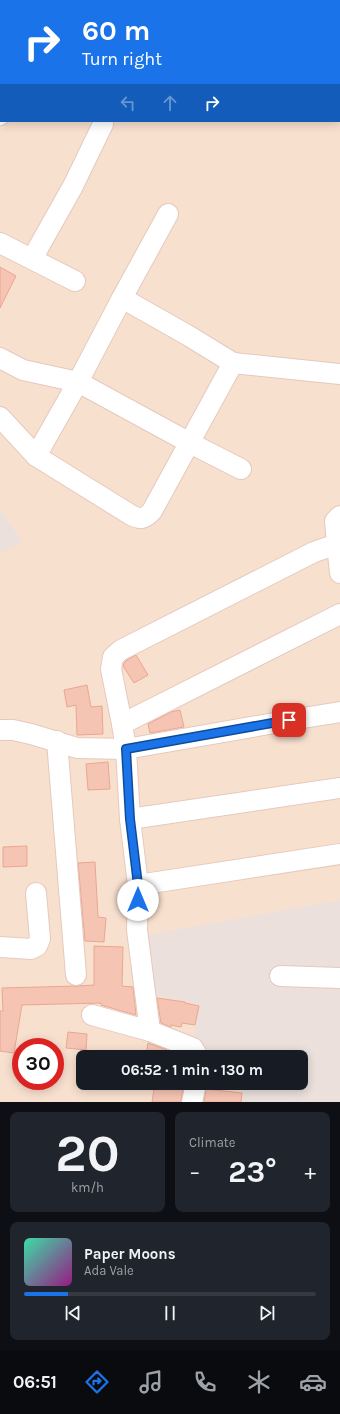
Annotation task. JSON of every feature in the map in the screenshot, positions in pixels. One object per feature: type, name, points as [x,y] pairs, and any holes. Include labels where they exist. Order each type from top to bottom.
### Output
[{"type":"street","points":[[32,259],[73,186],[103,124]]},
{"type":"street","points":[[36,456],[78,382],[168,214]]},
{"type":"street","points":[[0,243],[75,281]]},
{"type":"street","points":[[122,298],[234,363],[340,374]]},
{"type":"street","points":[[0,358],[23,370],[78,382],[241,469]]},
{"type":"street","points":[[0,417],[36,456],[130,515],[142,519],[147,517],[152,511],[234,363]]},
{"type":"street","points":[[340,516],[335,521],[340,573]]},
{"type":"street","points":[[150,1031],[137,930],[138,885],[130,819],[126,749],[111,669],[113,657],[121,650],[314,552],[337,544]]},
{"type":"street","points":[[122,724],[340,614]]},
{"type":"street","points":[[0,730],[13,730],[57,741],[77,748],[126,749],[340,712]]},
{"type":"street","points":[[57,741],[76,975]]},
{"type":"street","points":[[130,819],[340,788]]},
{"type":"street","points":[[138,885],[340,854]]},
{"type":"street","points":[[0,947],[31,949],[38,946],[40,939],[36,893]]},
{"type":"street","points":[[280,976],[340,978]]},
{"type":"street","points":[[92,1015],[150,1031],[193,1048],[194,1050]]},
{"type":"street","points":[[192,1102],[195,1090]]},
{"type":"shaded area","points":[[0,122],[340,122],[340,1102],[0,1102]]},
{"type":"shaded area","points":[[0,509],[22,542],[0,553]]},
{"type":"shaded area","points":[[340,900],[340,1102],[238,1102],[239,1090],[308,1090],[308,1050],[191,1050],[199,1005],[139,992],[137,937]]},
{"type":"building","points":[[0,267],[16,276],[0,308]]},
{"type":"building","points":[[136,655],[148,675],[134,683],[123,666],[127,660]]},
{"type":"building","points":[[87,685],[91,707],[102,706],[103,734],[77,735],[76,705],[67,707],[64,690]]},
{"type":"building","points":[[180,710],[184,727],[150,733],[148,724],[171,712]]},
{"type":"building","points":[[108,762],[110,789],[88,790],[86,764]]},
{"type":"building","points":[[27,846],[27,866],[3,867],[3,847]]},
{"type":"building","points":[[95,862],[98,917],[106,918],[104,942],[85,941],[78,863]]},
{"type":"building","points":[[94,946],[123,947],[122,986],[133,987],[136,1015],[101,1005],[101,1003],[22,1005],[16,1038],[12,1038],[12,1053],[0,1051],[0,1011],[3,1011],[2,988],[94,985]]},
{"type":"building","points":[[157,998],[185,1002],[199,1006],[195,1025],[182,1023],[181,1027],[171,1025],[171,1027],[161,1023]]},
{"type":"building","points":[[68,1032],[87,1034],[86,1050],[66,1048]]},
{"type":"building","points":[[148,1043],[167,1050],[147,1050]]},
{"type":"building","points":[[154,1090],[183,1090],[181,1102],[152,1102]]},
{"type":"building","points":[[206,1090],[242,1093],[241,1102],[204,1102]]},
{"type":"route","points":[[138,900],[138,885],[130,819],[126,749],[289,720]]}]
